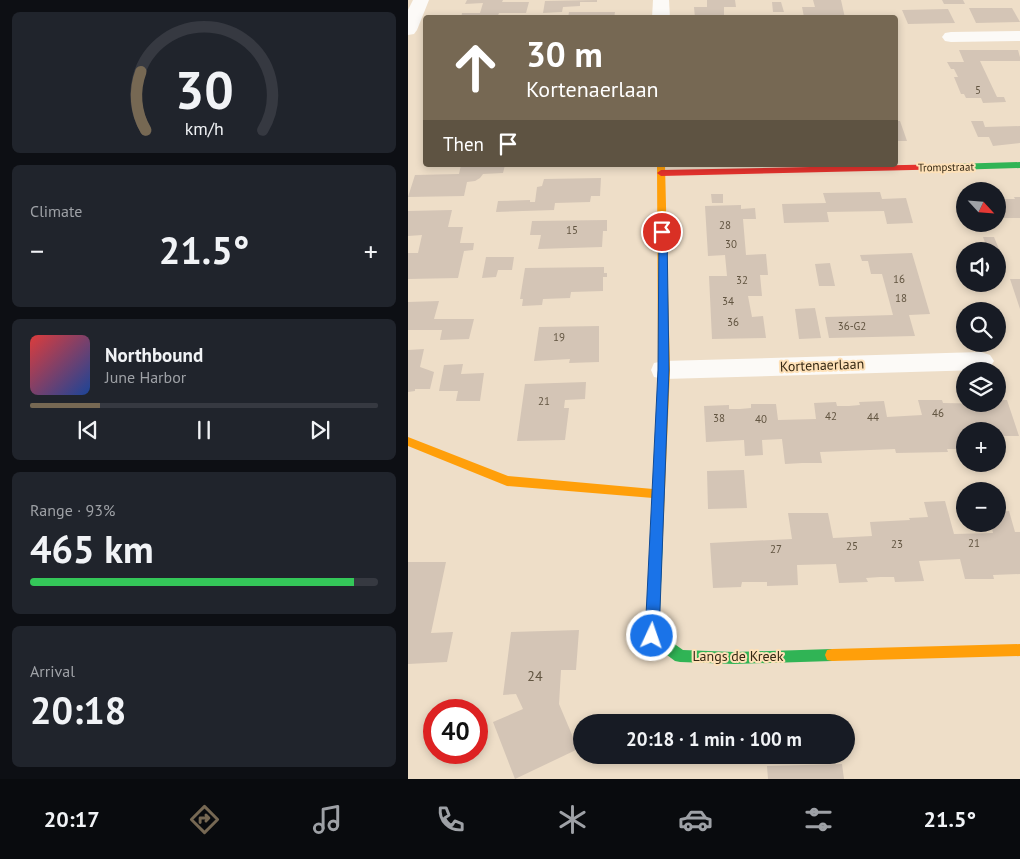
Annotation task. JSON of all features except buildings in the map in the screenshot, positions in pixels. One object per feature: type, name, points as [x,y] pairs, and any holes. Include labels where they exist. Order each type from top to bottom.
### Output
[{"type":"street","points":[[408,30],[421,0]]},
{"type":"street","points":[[661,0],[661,15]]},
{"type":"street","points":[[951,37],[1020,36]]},
{"type":"street","name":"Trompstraat","points":[[662,169],[1020,166]]},
{"type":"street","points":[[408,441],[507,481],[659,494],[664,370],[662,169]]},
{"type":"street","name":"Kortenaerlaan","points":[[664,370],[981,360]]},
{"type":"street","name":"Langs de Kreek","points":[[659,494],[652,636],[680,656],[734,658],[1020,650]]},
{"type":"traffic: fast","points":[[952,167],[1021,165]]},
{"type":"traffic: fast","points":[[657,537],[652,636],[680,656],[734,658],[832,655]]},
{"type":"traffic: slow","points":[[659,494],[664,370],[661,167]]},
{"type":"traffic: slow","points":[[408,441],[507,481],[659,494],[657,537]]},
{"type":"traffic: slow","points":[[832,655],[1021,650]]},
{"type":"traffic: jam","points":[[661,173],[952,167]]},
{"type":"route","points":[[652,636],[664,370],[662,232]]}]
